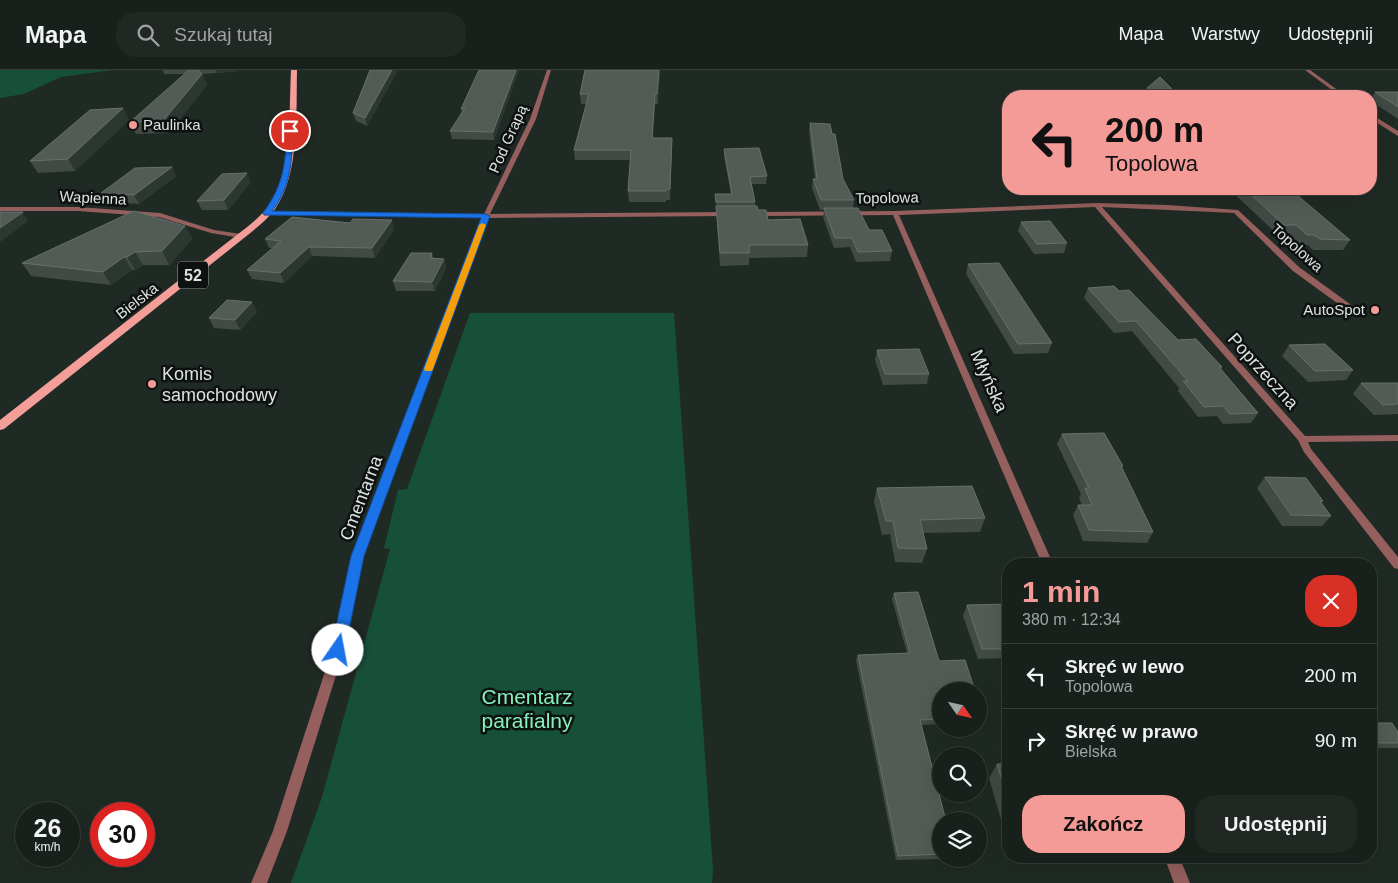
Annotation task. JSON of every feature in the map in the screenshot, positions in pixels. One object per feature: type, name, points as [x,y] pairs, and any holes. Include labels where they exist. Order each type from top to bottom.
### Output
[{"type":"main road","name":"Bielska","points":[[0,426],[241,236],[266,213],[280,193],[286,173],[294,70]]},
{"type":"street","name":"Pod Grapą","points":[[486,216],[533,119],[549,70]]},
{"type":"street","points":[[1308,70],[1335,90]]},
{"type":"street","points":[[1377,120],[1398,134]]},
{"type":"street","name":"Topolowa","points":[[745,214],[895,213],[1097,205],[1167,206],[1236,211],[1296,268],[1351,309]]},
{"type":"street","name":"Poprzeczna","points":[[1097,205],[1302,439],[1308,450],[1398,564]]},
{"type":"street","name":"Wapienna","points":[[0,208],[78,209],[160,215],[213,232],[241,236]]},
{"type":"street","points":[[266,213],[486,216],[735,214]]},
{"type":"street","name":"Młyńska","points":[[895,213],[1045,558]]},
{"type":"street","name":"Cmentarna","points":[[259,883],[280,831],[335,658],[358,556],[486,216]]},
{"type":"street","points":[[1302,439],[1398,438]]},
{"type":"street","points":[[1174,863],[1182,883]]},
{"type":"green space","points":[[0,70],[113,70],[61,77],[24,94],[0,98]]},
{"type":"green space","name":"Cmentarz parafialny","points":[[470,313],[674,313],[713,870],[712,883],[291,883],[322,797],[390,549],[384,548],[398,490],[407,489]]},
{"type":"building","points":[[189,70],[198,70],[202,74],[163,121],[130,122]]},
{"type":"building","points":[[370,70],[392,70],[365,118],[353,113]]},
{"type":"building","points":[[479,70],[516,70],[493,132],[450,131],[465,108],[461,109]]},
{"type":"building","points":[[585,70],[659,70],[657,94],[655,94],[652,138],[672,138],[670,189],[666,189],[666,191],[628,191],[631,150],[574,150],[589,94],[580,94]]},
{"type":"building","points":[[1160,77],[1173,90],[1149,90],[1147,88]]},
{"type":"building","points":[[1377,92],[1398,92],[1398,107],[1377,93]]},
{"type":"building","points":[[123,108],[68,159],[30,161],[90,110]]},
{"type":"building","points":[[810,123],[830,124],[832,134],[835,134],[843,179],[854,200],[821,200],[813,179],[817,179]]},
{"type":"building","points":[[759,148],[767,176],[750,177],[755,202],[716,202],[715,194],[732,194],[724,149]]},
{"type":"building","points":[[172,167],[134,195],[101,193],[135,168]]},
{"type":"building","points":[[247,173],[224,200],[197,201],[222,174]]},
{"type":"building","points":[[1252,195],[1297,195],[1350,240],[1320,239],[1314,235],[1307,235],[1296,225],[1284,225]]},
{"type":"building","points":[[716,206],[757,206],[758,210],[766,210],[768,220],[800,219],[808,245],[749,245],[749,253],[720,253]]},
{"type":"building","points":[[824,208],[858,208],[869,230],[882,230],[892,251],[858,252],[852,238],[835,238]]},
{"type":"building","points":[[134,211],[185,226],[162,251],[135,252],[124,257],[103,272],[22,263]]},
{"type":"building","points":[[0,212],[23,212],[0,228]]},
{"type":"building","points":[[292,217],[350,223],[353,219],[392,220],[372,248],[309,247],[280,273],[247,270],[281,241],[265,239]]},
{"type":"building","points":[[1050,221],[1067,243],[1037,244],[1021,222]]},
{"type":"building","points":[[411,253],[432,253],[431,258],[444,259],[432,282],[393,281]]},
{"type":"building","points":[[999,263],[1052,343],[1018,344],[968,264]]},
{"type":"building","points":[[1114,286],[1119,291],[1129,290],[1178,340],[1196,339],[1222,367],[1219,367],[1258,413],[1230,414],[1223,406],[1204,407],[1183,381],[1188,381],[1136,321],[1119,322],[1088,288]]},
{"type":"building","points":[[227,300],[252,302],[235,320],[209,318]]},
{"type":"building","points":[[1325,344],[1353,370],[1315,371],[1289,345]]},
{"type":"building","points":[[919,349],[929,374],[885,374],[877,350]]},
{"type":"building","points":[[1361,383],[1398,383],[1398,404],[1383,405]]},
{"type":"building","points":[[1104,433],[1123,466],[1121,466],[1153,532],[1089,530],[1078,505],[1092,505],[1085,488],[1089,488],[1062,434]]},
{"type":"building","points":[[1265,477],[1306,478],[1323,501],[1320,501],[1331,516],[1291,515]]},
{"type":"building","points":[[972,486],[985,518],[920,520],[927,549],[898,548],[893,521],[886,521],[877,488]]},
{"type":"building","points":[[918,592],[939,661],[965,660],[972,682],[932,682],[932,719],[920,720],[932,767],[932,802],[941,802],[944,812],[932,812],[932,854],[898,856],[858,655],[910,653],[894,593]]},
{"type":"building","points":[[1002,604],[1002,649],[982,649],[967,605]]},
{"type":"building","points":[[1377,723],[1392,723],[1398,732],[1398,743],[1379,743],[1377,740]]},
{"type":"building","points":[[997,764],[1002,764],[1002,780]]},
{"type":"slow traffic","points":[[429,369],[482,225]]},
{"type":"place","name":"Paulinka","points":[[133,125]]},
{"type":"place","name":"AutoSpot","points":[[1375,310]]},
{"type":"place","name":"Komis samochodowy","points":[[152,384]]},
{"type":"route","points":[[290,131],[289,158],[284,184],[272,207],[266,213],[486,216],[358,556],[338,650]]}]
